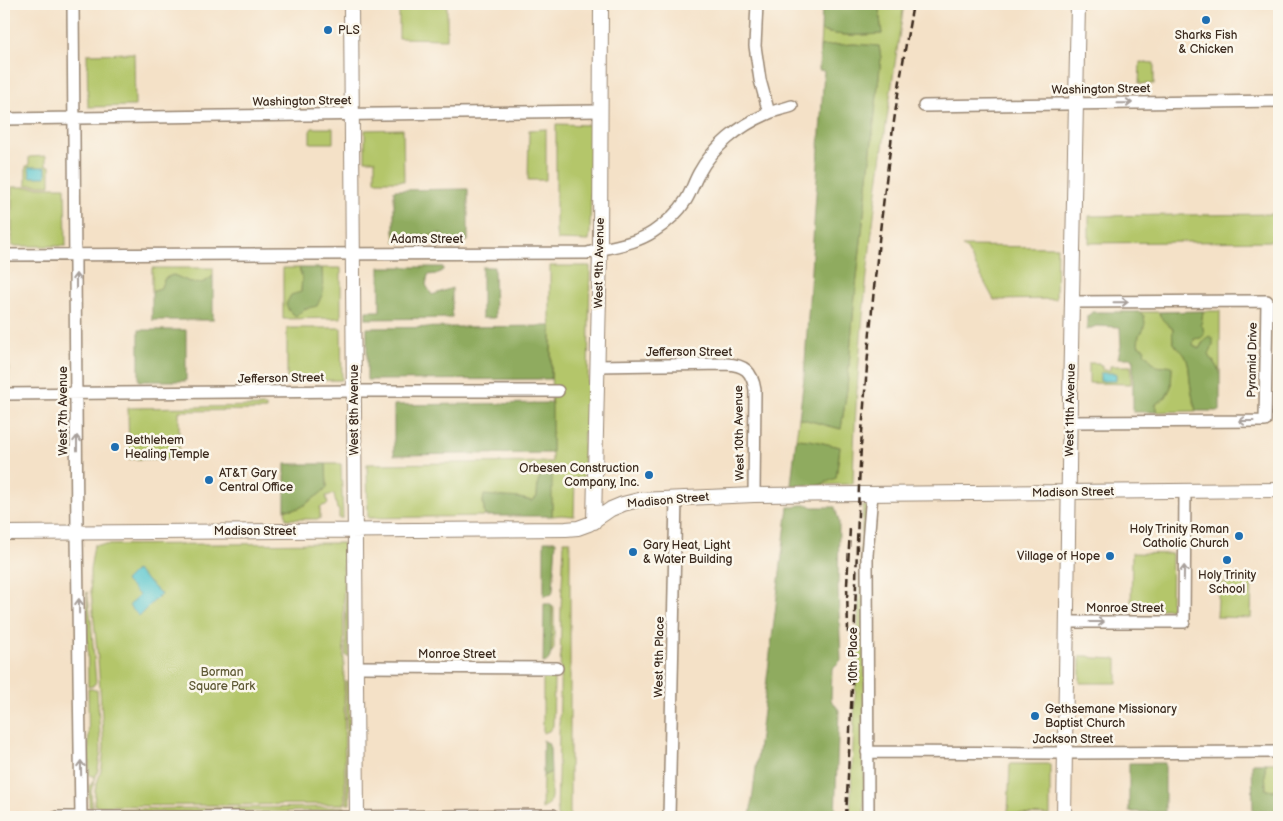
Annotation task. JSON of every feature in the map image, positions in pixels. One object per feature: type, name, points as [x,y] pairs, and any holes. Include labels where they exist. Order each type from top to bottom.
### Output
[{"type":"street","name":"West 7th Avenue","points":[[74,4],[77,533],[81,817]]},
{"type":"street","name":"West 8th Avenue","points":[[351,4],[357,817]]},
{"type":"street","name":"West 9th Avenue","points":[[594,522],[600,249],[601,4]]},
{"type":"street","points":[[757,4],[755,46],[760,80],[768,113]]},
{"type":"street","name":"West 11th Avenue","points":[[1064,817],[1078,4]]},
{"type":"street","name":"Washington Street","points":[[924,106],[1279,101]]},
{"type":"street","name":"Adams Street","points":[[4,255],[588,253],[638,240],[654,232],[686,201],[699,173],[711,155],[728,138],[740,128],[768,113],[792,106]]},
{"type":"street","name":"Washington Street","points":[[4,118],[600,112]]},
{"type":"street","name":"Pyramid Drive","points":[[1070,422],[1265,421],[1267,312],[1267,301],[1072,302]]},
{"type":"street","name":"Jefferson Street","points":[[597,366],[726,364],[739,365],[748,372]]},
{"type":"street","name":"West 10th Avenue","points":[[748,372],[752,377],[755,395],[754,495]]},
{"type":"street","name":"Jefferson Street","points":[[4,394],[558,391]]},
{"type":"street","name":"Monroe Street","points":[[1067,622],[1184,622],[1185,490]]},
{"type":"street","name":"Madison Street","points":[[4,533],[566,529],[578,528],[594,522],[611,509],[639,500],[754,495],[1279,490]]},
{"type":"street","name":"10th Place","points":[[868,817],[867,554],[872,494]]},
{"type":"street","name":"West 9th Place","points":[[669,817],[676,498]]},
{"type":"street","name":"Monroe Street","points":[[356,667],[557,668]]},
{"type":"street","name":"Jackson Street","points":[[867,752],[1279,752]]},
{"type":"street","points":[[57,817],[553,815]]},
{"type":"green space","points":[[399,4],[447,4],[447,39],[399,38]]},
{"type":"green space","points":[[822,4],[870,4],[879,9],[882,34],[844,35],[821,31]]},
{"type":"green space","points":[[870,4],[904,4],[886,123],[864,303],[855,424],[853,484],[820,485],[836,478],[840,447],[810,440],[796,439],[799,418],[841,429],[847,389],[854,305],[881,58],[879,46],[853,44],[820,46],[821,31],[844,35],[882,34],[879,9]]},
{"type":"green space","points":[[854,44],[879,46],[881,58],[854,305],[847,389],[841,429],[799,418],[804,378],[824,71],[819,70],[820,46]]},
{"type":"green space","points":[[134,53],[135,106],[88,107],[87,54]]},
{"type":"green space","points":[[1140,62],[1154,63],[1154,84],[1139,84]]},
{"type":"green space","points":[[556,124],[589,125],[592,129],[589,241],[557,240]]},
{"type":"green space","points":[[312,128],[333,128],[333,143],[310,143],[310,131]]},
{"type":"green space","points":[[403,129],[404,181],[375,181],[375,160],[365,160],[365,130]]},
{"type":"green space","points":[[546,129],[546,180],[528,180],[529,130]]},
{"type":"green space","points":[[46,156],[46,165],[50,166],[50,185],[26,185],[26,166],[29,166],[29,157]]},
{"type":"green space","points":[[12,187],[65,187],[66,246],[12,246]]},
{"type":"green space","points":[[468,189],[468,241],[447,241],[441,233],[398,236],[394,232],[394,190]]},
{"type":"green space","points":[[1279,214],[1279,241],[1089,243],[1089,216]]},
{"type":"green space","points":[[394,232],[398,236],[441,233],[447,241],[395,242]]},
{"type":"green space","points":[[962,246],[1057,247],[1056,299],[994,300],[967,250]]},
{"type":"green space","points":[[550,266],[590,266],[587,432],[584,432],[583,478],[575,478],[574,516],[552,516],[551,473],[538,482],[537,497],[532,501],[519,498],[483,501],[485,516],[368,518],[367,464],[552,462]]},
{"type":"green space","points":[[380,267],[443,267],[443,270],[437,274],[428,275],[426,285],[432,295],[452,288],[452,318],[366,319],[366,311],[380,311]]},
{"type":"green space","points":[[482,267],[494,267],[495,318],[482,318]]},
{"type":"green space","points":[[152,268],[213,268],[213,276],[202,283],[193,283],[173,275],[165,278],[160,289],[152,292]]},
{"type":"green space","points":[[283,268],[299,268],[302,277],[301,292],[304,309],[323,293],[322,268],[341,268],[341,318],[283,319]]},
{"type":"green space","points":[[299,268],[322,268],[323,293],[317,306],[304,309],[296,316],[289,311],[286,304],[291,295],[301,292],[302,277]]},
{"type":"green space","points":[[173,275],[193,283],[202,283],[213,276],[213,320],[152,320],[152,292],[160,289],[165,278]]},
{"type":"green space","points":[[1203,311],[1220,311],[1220,372],[1209,355],[1213,344],[1202,343],[1199,349],[1193,345],[1201,326]]},
{"type":"green space","points":[[1203,311],[1201,325],[1204,335],[1201,338],[1194,339],[1193,345],[1199,349],[1206,338],[1210,336],[1213,338],[1209,355],[1220,372],[1220,411],[1196,411],[1187,360],[1173,341],[1173,329],[1163,320],[1159,312]]},
{"type":"green space","points":[[1093,312],[1139,312],[1144,316],[1145,323],[1143,331],[1139,335],[1138,345],[1145,349],[1144,352],[1156,366],[1172,366],[1171,387],[1166,397],[1156,404],[1156,412],[1133,412],[1133,358],[1118,358],[1121,346],[1120,327],[1096,326],[1087,330],[1087,316]]},
{"type":"green space","points":[[1139,312],[1159,312],[1163,320],[1173,330],[1173,341],[1188,363],[1191,391],[1196,411],[1156,412],[1156,404],[1166,396],[1171,387],[1172,367],[1156,366],[1137,345],[1144,316]]},
{"type":"green space","points":[[551,326],[551,379],[367,380],[367,328]]},
{"type":"green space","points":[[287,328],[341,328],[342,380],[287,381]]},
{"type":"green space","points":[[139,330],[186,330],[186,381],[139,381]]},
{"type":"green space","points":[[4,335],[8,335],[9,383],[4,383]]},
{"type":"green space","points":[[1089,363],[1099,363],[1102,366],[1102,370],[1110,370],[1110,366],[1131,366],[1131,384],[1089,383]]},
{"type":"green space","points":[[552,403],[552,453],[394,455],[394,405]]},
{"type":"green space","points":[[266,406],[266,410],[179,411],[179,459],[129,459],[128,408]]},
{"type":"green space","points":[[796,439],[810,440],[840,447],[836,478],[820,485],[791,485]]},
{"type":"green space","points":[[285,464],[326,464],[327,487],[302,507],[285,509]]},
{"type":"green space","points":[[326,464],[341,464],[343,518],[339,518],[339,510],[337,509],[334,494],[326,496],[328,504],[320,507],[320,519],[286,519],[285,509],[302,507],[327,487]]},
{"type":"green space","points":[[552,473],[552,516],[485,516],[484,495],[532,501],[537,497],[538,482],[541,475]]},
{"type":"green space","points":[[799,505],[835,507],[839,522],[838,589],[841,660],[832,669],[831,700],[839,710],[835,817],[750,817],[788,507]]},
{"type":"green space","points":[[863,506],[867,506],[864,817],[850,817]]},
{"type":"green space","points":[[544,541],[556,541],[553,590],[552,594],[544,596]]},
{"type":"green space","points":[[564,541],[570,541],[570,817],[557,817],[561,608]]},
{"type":"green space","name":"Borman Square Park","points":[[343,543],[345,804],[94,805],[95,790],[102,767],[104,747],[90,582],[94,545]]},
{"type":"green space","points":[[345,546],[348,546],[349,656],[346,656]]},
{"type":"green space","points":[[1132,553],[1172,554],[1171,609],[1131,609]]},
{"type":"green space","points":[[1219,583],[1252,583],[1251,618],[1217,617]]},
{"type":"green space","points":[[87,592],[96,683],[88,687]]},
{"type":"green space","points":[[544,604],[551,604],[552,609],[551,653],[550,658],[543,663]]},
{"type":"green space","points":[[551,604],[554,608],[554,649],[551,653],[552,609]]},
{"type":"green space","points":[[1080,656],[1117,659],[1117,683],[1080,683]]},
{"type":"green space","points":[[543,671],[551,674],[554,679],[553,726],[549,731],[543,733]]},
{"type":"green space","points":[[346,681],[349,681],[350,804],[347,804]]},
{"type":"green space","points":[[88,689],[97,690],[101,750],[98,770],[91,791],[92,807],[89,807],[89,785],[92,785],[94,776],[89,775]]},
{"type":"green space","points":[[543,740],[548,743],[550,748],[551,772],[543,776]]},
{"type":"green space","points":[[1129,763],[1165,763],[1165,812],[1129,812]]},
{"type":"green space","points":[[1252,763],[1267,763],[1265,767],[1266,790],[1279,790],[1279,811],[1253,811]]},
{"type":"green space","points":[[1267,763],[1279,763],[1279,790],[1266,790],[1265,766]]},
{"type":"green space","points":[[1010,764],[1050,764],[1050,815],[1008,814]]},
{"type":"green space","points":[[551,772],[551,797],[549,805],[542,809],[543,776]]},
{"type":"green space","points":[[345,807],[344,811],[95,812],[95,809]]},
{"type":"water","points":[[29,167],[46,167],[46,177],[30,177]]},
{"type":"water","points":[[1100,373],[1116,373],[1116,381],[1100,381]]},
{"type":"water","points":[[136,570],[161,594],[139,616],[129,606],[139,595],[125,581]]},
{"type":"railway","points":[[846,817],[859,475],[867,367],[889,159],[913,4]]},
{"type":"railway","points":[[848,633],[847,585],[850,528]]},
{"type":"place","name":"Sharks Fish & Chicken","points":[[1206,20]]},
{"type":"place","name":"PLS","points":[[328,30]]},
{"type":"place","name":"Bethlehem Healing Temple","points":[[115,447]]},
{"type":"place","name":"Orbesen Construction Company, Inc.","points":[[649,475]]},
{"type":"place","name":"AT&T Gary Central Office","points":[[209,480]]},
{"type":"place","name":"Holy Trinity Roman Catholic Church","points":[[1239,536]]},
{"type":"place","name":"Gary Heat, Light & Water Building","points":[[633,552]]},
{"type":"place","name":"Village of Hope","points":[[1110,556]]},
{"type":"place","name":"Holy Trinity School","points":[[1227,560]]},
{"type":"place","name":"Gethsemane Missionary Baptist Church","points":[[1035,716]]}]
